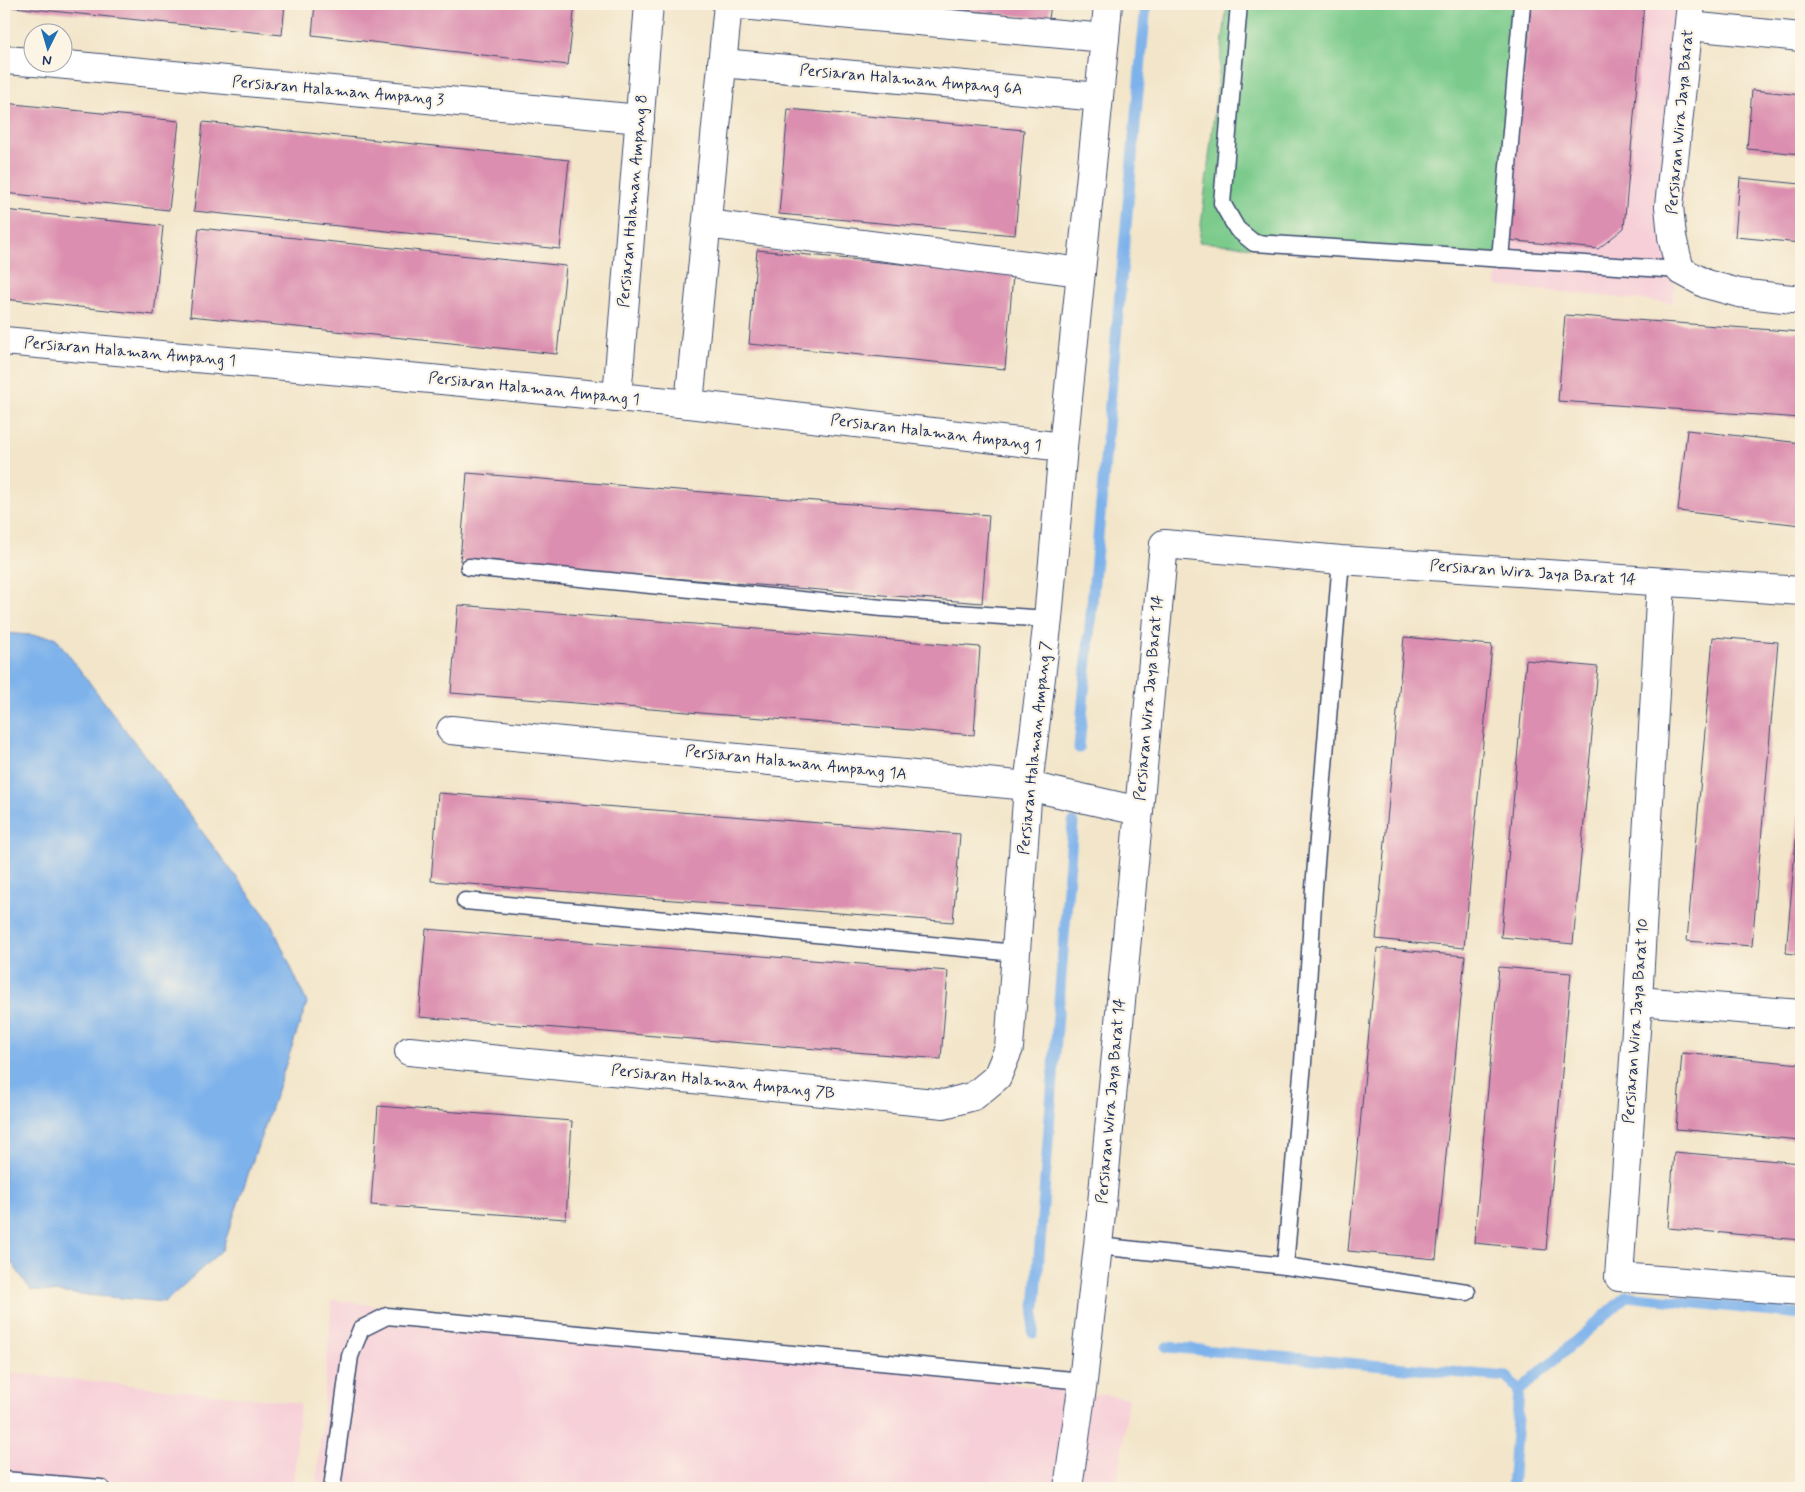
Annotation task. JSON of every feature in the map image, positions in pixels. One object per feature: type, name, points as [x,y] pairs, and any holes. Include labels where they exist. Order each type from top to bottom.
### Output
[{"type":"street","name":"Persiaran Halaman Ampang 8","points":[[617,398],[649,4]]},
{"type":"street","points":[[690,404],[729,4],[897,11],[1105,38]]},
{"type":"street","name":"Persiaran Halaman Ampang 7","points":[[1009,1048],[1028,786],[1048,619],[1063,447],[1108,4]]},
{"type":"street","points":[[1690,15],[1801,37]]},
{"type":"street","name":"Persiaran Wira Jaya Barat","points":[[1680,270],[1672,237],[1669,206],[1690,15]]},
{"type":"street","name":"Persiaran Halaman Ampang 3","points":[[4,60],[22,61]]},
{"type":"street","name":"Persiaran Halaman Ampang 6A","points":[[722,63],[1099,97]]},
{"type":"street","name":"Persiaran Halaman Ampang 3","points":[[72,66],[640,119]]},
{"type":"street","points":[[707,224],[1081,272]]},
{"type":"street","points":[[1680,270],[1706,284],[1739,293],[1801,300]]},
{"type":"street","name":"Persiaran Halaman Ampang 1","points":[[4,341],[690,404],[1063,447]]},
{"type":"street","name":"Persiaran Wira Jaya Barat 14","points":[[1068,1488],[1083,1381],[1098,1246],[1164,544],[1341,560],[1801,591]]},
{"type":"street","name":"Persiaran Wira Jaya Barat 10","points":[[1661,582],[1638,1001],[1619,1277],[1801,1291]]},
{"type":"street","name":"Persiaran Halaman Ampang 1A","points":[[451,730],[1028,786],[1139,811]]},
{"type":"street","points":[[1638,1001],[1801,1014]]},
{"type":"street","name":"Persiaran Halaman Ampang 7B","points":[[409,1051],[944,1104],[974,1096],[997,1077],[1009,1048]]},
{"type":"lane","points":[[1239,4],[1222,203],[1237,229],[1254,243],[1680,270]]},
{"type":"lane","points":[[1500,259],[1522,4]]},
{"type":"lane","points":[[1285,1266],[1302,1072],[1314,888],[1341,560]]},
{"type":"lane","points":[[469,567],[882,608],[1048,619]]},
{"type":"lane","points":[[465,901],[1016,953]]},
{"type":"lane","points":[[1098,1246],[1285,1266],[1467,1292]]},
{"type":"lane","points":[[332,1488],[350,1356],[360,1330],[387,1316],[1083,1381]]},
{"type":"lane","points":[[4,1480],[101,1488]]},
{"type":"shaded area","points":[[1523,4],[1701,4],[1673,303],[1496,286]]},
{"type":"shaded area","points":[[332,1300],[1129,1398],[1117,1488],[316,1488]]},
{"type":"shaded area","points":[[4,1372],[300,1403],[293,1488],[4,1488]]},
{"type":"green space","points":[[1227,4],[1529,4],[1502,269],[1199,242]]},
{"type":"water","points":[[4,633],[55,637],[271,923],[307,1003],[222,1250],[165,1302],[31,1290],[4,1252]]},
{"type":"building","points":[[4,4],[285,4],[282,35],[4,6]]},
{"type":"building","points":[[315,4],[575,4],[568,65],[312,35]]},
{"type":"building","points":[[913,4],[1051,4],[1049,19]]},
{"type":"building","points":[[1531,4],[1644,4],[1624,228],[1598,249],[1507,240]]},
{"type":"building","points":[[1752,90],[1801,95],[1801,154],[1747,149]]},
{"type":"building","points":[[4,103],[179,121],[169,210],[4,193]]},
{"type":"building","points":[[788,109],[1024,130],[1015,235],[779,214]]},
{"type":"building","points":[[203,122],[569,160],[560,249],[194,211]]},
{"type":"building","points":[[1740,178],[1801,184],[1801,243],[1735,237]]},
{"type":"building","points":[[4,210],[163,226],[154,315],[4,299]]},
{"type":"building","points":[[199,228],[566,266],[557,354],[190,316]]},
{"type":"building","points":[[757,250],[1013,275],[1005,369],[749,344]]},
{"type":"building","points":[[1565,315],[1801,332],[1801,418],[1558,401]]},
{"type":"building","points":[[1687,430],[1801,443],[1801,525],[1678,511]]},
{"type":"building","points":[[467,473],[989,515],[982,603],[460,561]]},
{"type":"building","points":[[458,605],[980,647],[974,735],[451,693]]},
{"type":"building","points":[[1404,637],[1492,645],[1464,948],[1376,939]]},
{"type":"building","points":[[1713,637],[1778,642],[1752,946],[1687,941]]},
{"type":"building","points":[[1526,660],[1598,667],[1573,944],[1501,937]]},
{"type":"building","points":[[438,793],[960,834],[953,922],[431,881]]},
{"type":"building","points":[[1801,795],[1801,955],[1786,953]]},
{"type":"building","points":[[426,929],[948,971],[941,1059],[419,1017]]},
{"type":"building","points":[[1377,948],[1465,956],[1436,1259],[1348,1251]]},
{"type":"building","points":[[1499,967],[1571,973],[1546,1250],[1474,1243]]},
{"type":"building","points":[[1682,1053],[1801,1064],[1801,1140],[1676,1129]]},
{"type":"building","points":[[378,1106],[572,1121],[566,1219],[371,1205]]},
{"type":"building","points":[[1674,1152],[1801,1163],[1801,1240],[1668,1228]]},
{"type":"waterway","points":[[1079,748],[1146,4]]},
{"type":"waterway","points":[[1033,1333],[1073,823]]},
{"type":"waterway","points":[[1512,1488],[1519,1391],[1627,1296],[1801,1314]]},
{"type":"waterway","points":[[1167,1347],[1507,1377],[1519,1391]]}]
